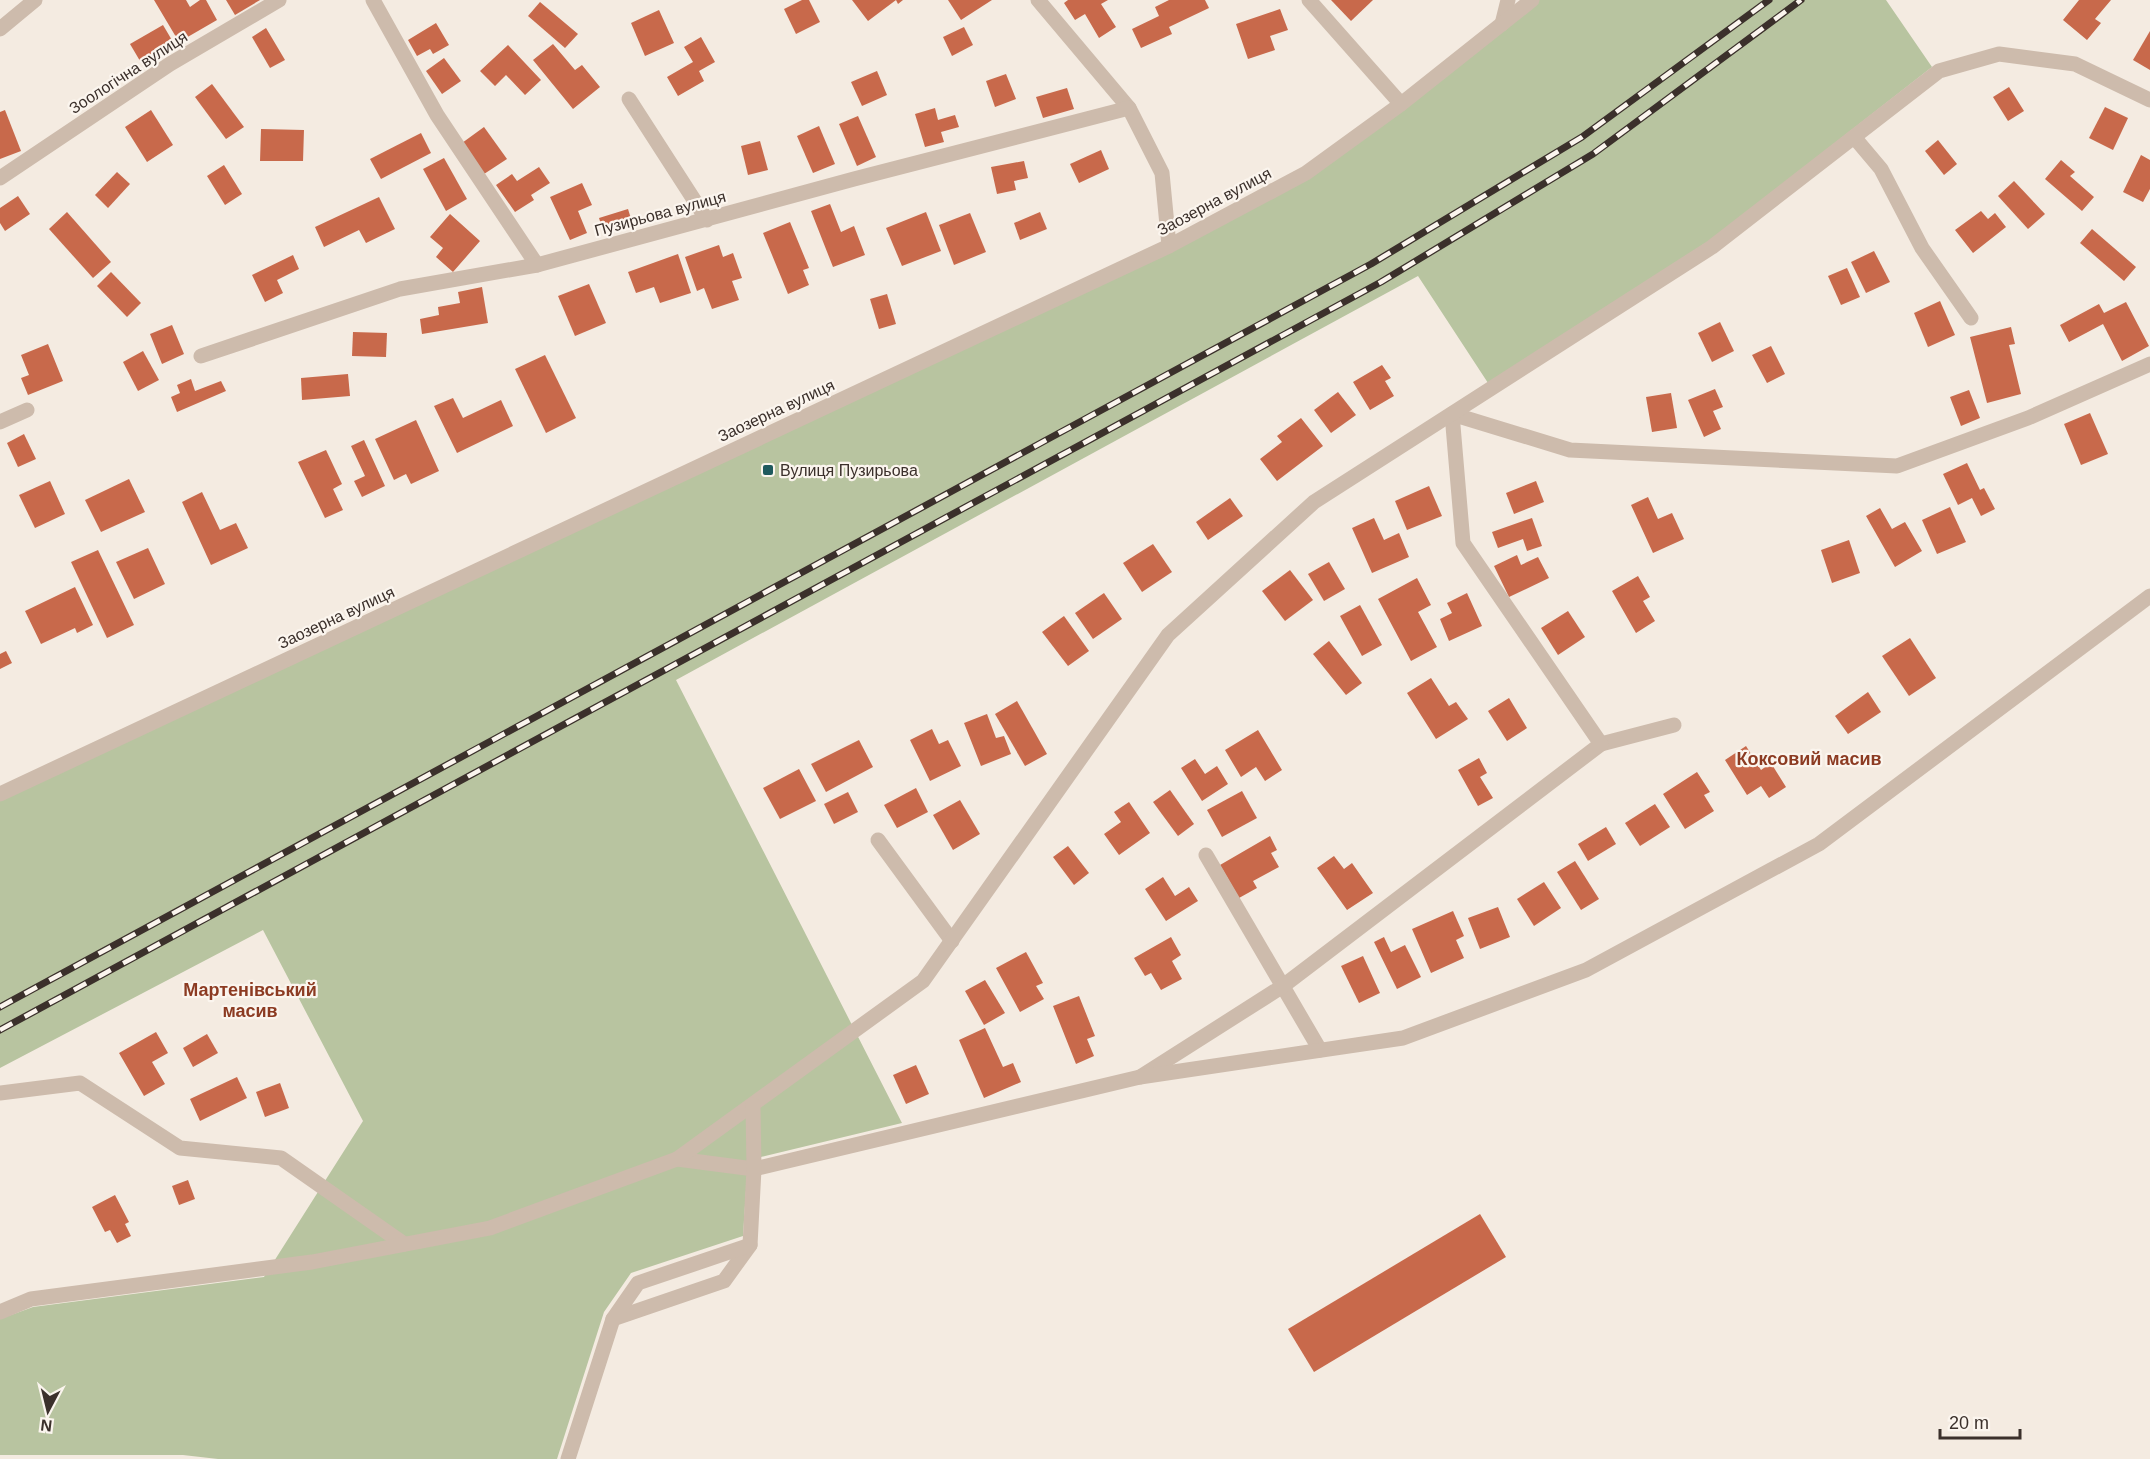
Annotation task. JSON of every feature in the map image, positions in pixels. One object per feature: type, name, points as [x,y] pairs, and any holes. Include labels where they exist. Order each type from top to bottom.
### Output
[{"type":"street","points":[[0,29],[35,0]]},
{"type":"street","name":"Зоологічна вулиця","points":[[0,178],[170,64],[279,0]]},
{"type":"street","points":[[373,0],[437,116],[537,265]]},
{"type":"street","points":[[1038,0],[1130,108],[1162,173],[1169,246]]},
{"type":"street","points":[[1309,0],[1401,104]]},
{"type":"street","points":[[1502,24],[1508,0]]},
{"type":"street","name":"Заозерна вулиця","points":[[0,794],[1169,246],[1306,173],[1401,104],[1532,0]]},
{"type":"street","points":[[0,1311],[31,1299],[312,1262],[490,1228],[676,1159],[923,981],[1168,635],[1314,502],[1712,247],[1939,71],[1999,54],[2075,64],[2150,100]]},
{"type":"street","points":[[629,99],[707,220]]},
{"type":"street","name":"Пузирьова вулиця","points":[[201,356],[400,289],[537,265],[854,179],[1130,108]]},
{"type":"street","points":[[1854,137],[1881,169],[1922,248],[1971,318]]},
{"type":"street","points":[[1452,414],[1570,450],[1897,466],[2028,418],[2150,364]]},
{"type":"street","points":[[0,422],[27,410]]},
{"type":"street","points":[[1452,414],[1462,543],[1601,744]]},
{"type":"street","points":[[676,1159],[754,1169],[1140,1077],[1403,1038],[1586,970],[1819,844],[2150,596]]},
{"type":"street","points":[[1140,1077],[1282,986],[1601,744],[1674,725]]},
{"type":"street","points":[[878,840],[952,941]]},
{"type":"street","points":[[1206,855],[1320,1050]]},
{"type":"street","points":[[0,1093],[80,1083],[180,1148],[281,1158],[404,1244]]},
{"type":"street","points":[[613,1319],[724,1281],[750,1245],[754,1169],[753,1105]]},
{"type":"street","points":[[568,1459],[613,1319],[638,1283],[750,1245]]},
{"type":"green space","points":[[1532,0],[1886,0],[1932,67],[1712,239],[1488,383],[1418,276],[676,680],[902,1123],[748,1160],[743,1236],[631,1273],[604,1312],[557,1459],[218,1459],[183,1455],[0,1455],[0,1319],[33,1307],[264,1277],[363,1121],[263,930],[0,1068],[0,794],[1307,173]]},
{"type":"building","points":[[154,0],[186,0],[190,7],[200,0],[206,0],[217,20],[179,42]]},
{"type":"building","points":[[226,0],[260,0],[235,15]]},
{"type":"building","points":[[802,0],[809,0],[820,22],[796,34],[784,9]]},
{"type":"building","points":[[852,0],[896,0],[868,21]]},
{"type":"building","points":[[948,0],[992,0],[961,20]]},
{"type":"building","points":[[1068,0],[1108,0],[1101,4],[1116,27],[1099,38],[1085,14],[1075,20],[1064,3]]},
{"type":"building","points":[[1169,0],[1205,0],[1209,8],[1169,27],[1172,34],[1141,48],[1132,29],[1159,16],[1155,7]]},
{"type":"building","points":[[1331,0],[1373,0],[1351,21]]},
{"type":"building","points":[[2079,0],[2111,0],[2095,19],[2101,23],[2087,40],[2063,20]]},
{"type":"building","points":[[540,2],[578,34],[565,48],[528,16]]},
{"type":"building","points":[[1280,9],[1288,30],[1270,36],[1275,50],[1248,59],[1236,24]]},
{"type":"building","points":[[659,10],[674,43],[645,56],[631,23]]},
{"type":"building","points":[[436,23],[449,45],[433,54],[430,49],[417,56],[408,40]]},
{"type":"building","points":[[163,25],[176,47],[143,66],[130,44]]},
{"type":"building","points":[[964,27],[973,45],[952,56],[943,37]]},
{"type":"building","points":[[266,28],[285,60],[270,68],[252,37]]},
{"type":"building","points":[[2150,31],[2150,70],[2133,60]]},
{"type":"building","points":[[701,37],[715,62],[699,71],[704,81],[678,96],[667,77],[693,62],[684,47]]},
{"type":"building","points":[[553,44],[575,70],[582,65],[600,87],[573,109],[533,60]]},
{"type":"building","points":[[508,45],[541,80],[525,95],[506,75],[495,86],[480,71]]},
{"type":"building","points":[[444,58],[461,81],[442,94],[426,71]]},
{"type":"building","points":[[877,71],[887,95],[862,106],[851,82]]},
{"type":"building","points":[[1006,74],[1016,99],[995,107],[986,81]]},
{"type":"building","points":[[212,84],[244,127],[226,139],[195,97]]},
{"type":"building","points":[[2009,87],[2024,111],[2008,121],[1993,97]]},
{"type":"building","points":[[1067,88],[1074,109],[1043,118],[1036,97]]},
{"type":"building","points":[[2105,107],[2128,118],[2113,150],[2089,138]]},
{"type":"building","points":[[935,108],[938,120],[955,115],[959,127],[941,132],[944,142],[925,147],[915,114]]},
{"type":"building","points":[[5,110],[21,151],[0,159],[0,112]]},
{"type":"building","points":[[151,110],[173,145],[147,162],[125,127]]},
{"type":"building","points":[[858,116],[876,157],[857,166],[839,124]]},
{"type":"building","points":[[819,126],[835,164],[813,173],[797,136]]},
{"type":"building","points":[[484,127],[507,159],[484,174],[462,143]]},
{"type":"building","points":[[261,129],[304,130],[303,161],[260,161]]},
{"type":"building","points":[[421,133],[431,153],[381,179],[370,159]]},
{"type":"building","points":[[1938,140],[1957,164],[1944,175],[1925,151]]},
{"type":"building","points":[[760,141],[768,170],[748,175],[741,146]]},
{"type":"building","points":[[1101,150],[1109,169],[1079,183],[1070,164]]},
{"type":"building","points":[[2141,155],[2150,160],[2150,189],[2143,202],[2123,192]]},
{"type":"building","points":[[444,158],[467,199],[446,211],[423,169]]},
{"type":"building","points":[[2061,160],[2075,172],[2070,176],[2094,197],[2082,211],[2045,179]]},
{"type":"building","points":[[1024,161],[1028,178],[1014,181],[1016,190],[997,194],[991,167]]},
{"type":"building","points":[[224,165],[242,194],[225,205],[207,176]]},
{"type":"building","points":[[539,167],[550,183],[531,195],[534,200],[515,212],[496,185],[512,174],[517,181]]},
{"type":"building","points":[[117,172],[130,184],[108,208],[95,195]]},
{"type":"building","points":[[2014,181],[2045,214],[2028,229],[1998,196]]},
{"type":"building","points":[[582,183],[592,205],[578,211],[587,233],[570,240],[550,197]]},
{"type":"building","points":[[18,196],[30,214],[5,231],[0,223],[0,208]]},
{"type":"building","points":[[379,197],[395,229],[366,243],[359,230],[324,247],[315,227]]},
{"type":"building","points":[[830,204],[841,232],[854,226],[865,255],[833,267],[811,211]]},
{"type":"building","points":[[628,209],[633,225],[604,234],[599,218]]},
{"type":"building","points":[[1981,211],[1988,219],[1995,213],[2006,227],[1973,253],[1955,230]]},
{"type":"building","points":[[67,212],[111,262],[93,278],[49,229]]},
{"type":"building","points":[[926,212],[941,251],[902,266],[886,228]]},
{"type":"building","points":[[1040,212],[1047,229],[1020,240],[1014,223]]},
{"type":"building","points":[[970,213],[986,252],[954,265],[939,225]]},
{"type":"building","points":[[450,214],[480,241],[453,272],[436,257],[443,248],[430,237]]},
{"type":"building","points":[[790,222],[809,268],[803,270],[809,285],[788,294],[763,233]]},
{"type":"building","points":[[2092,229],[2136,267],[2124,281],[2080,243]]},
{"type":"building","points":[[719,245],[723,257],[733,253],[742,278],[732,281],[739,300],[712,309],[704,288],[697,291],[685,257]]},
{"type":"building","points":[[1874,251],[1890,282],[1866,293],[1851,262]]},
{"type":"building","points":[[678,254],[691,293],[660,303],[654,287],[636,293],[628,272]]},
{"type":"building","points":[[293,255],[299,269],[277,280],[283,293],[265,302],[252,275]]},
{"type":"building","points":[[1847,268],[1860,297],[1841,305],[1828,276]]},
{"type":"building","points":[[111,272],[141,303],[127,317],[97,286]]},
{"type":"building","points":[[589,284],[606,323],[575,336],[558,296]]},
{"type":"building","points":[[482,287],[488,323],[422,334],[420,319],[439,315],[438,307],[460,303],[458,292]]},
{"type":"building","points":[[887,294],[896,324],[879,329],[870,299]]},
{"type":"building","points":[[1940,301],[1955,335],[1928,347],[1914,313]]},
{"type":"building","points":[[2126,302],[2149,346],[2122,361],[2103,324],[2069,342],[2060,325],[2099,304],[2104,313]]},
{"type":"building","points":[[1720,322],[1734,351],[1712,362],[1698,333]]},
{"type":"building","points":[[172,325],[184,354],[162,364],[150,334]]},
{"type":"building","points":[[2011,327],[2015,344],[2009,345],[2021,394],[1987,403],[1970,337]]},
{"type":"building","points":[[353,332],[387,333],[386,357],[352,356]]},
{"type":"building","points":[[48,344],[63,381],[28,395],[21,378],[29,375],[21,355]]},
{"type":"building","points":[[1771,346],[1785,374],[1767,383],[1752,355]]},
{"type":"building","points":[[143,351],[159,380],[138,391],[123,362]]},
{"type":"building","points":[[545,355],[576,418],[546,433],[515,369]]},
{"type":"building","points":[[1382,365],[1391,378],[1385,381],[1394,396],[1370,410],[1353,382]]},
{"type":"building","points":[[348,374],[350,396],[302,400],[301,378]]},
{"type":"building","points":[[191,379],[195,391],[221,381],[226,391],[177,412],[171,397],[180,393],[177,385]]},
{"type":"building","points":[[1715,389],[1723,407],[1713,411],[1721,429],[1704,437],[1688,400]]},
{"type":"building","points":[[1969,390],[1980,418],[1961,426],[1950,397]]},
{"type":"building","points":[[1338,392],[1356,415],[1331,433],[1314,410]]},
{"type":"building","points":[[1671,393],[1677,428],[1652,432],[1646,397]]},
{"type":"building","points":[[453,398],[463,418],[501,400],[513,426],[457,453],[434,406]]},
{"type":"building","points":[[2090,413],[2108,454],[2081,465],[2064,424]]},
{"type":"building","points":[[1301,418],[1323,446],[1277,481],[1260,459],[1282,442],[1277,436]]},
{"type":"building","points":[[416,420],[439,471],[411,484],[406,474],[394,480],[375,439]]},
{"type":"building","points":[[24,434],[36,459],[18,467],[7,443]]},
{"type":"building","points":[[364,440],[385,486],[362,497],[354,481],[365,476],[351,446]]},
{"type":"building","points":[[326,450],[342,484],[333,489],[343,510],[325,518],[298,462]]},
{"type":"building","points":[[1967,463],[1980,490],[1984,488],[1995,509],[1981,516],[1972,498],[1958,505],[1943,474]]},
{"type":"building","points":[[129,479],[145,512],[101,532],[85,500]]},
{"type":"building","points":[[50,481],[65,514],[35,528],[19,495]]},
{"type":"building","points":[[1536,481],[1544,502],[1514,514],[1506,493]]},
{"type":"building","points":[[1429,486],[1442,516],[1407,530],[1395,501]]},
{"type":"building","points":[[202,492],[220,530],[236,523],[248,548],[211,565],[182,502]]},
{"type":"building","points":[[1648,497],[1658,519],[1672,513],[1684,539],[1653,553],[1631,505]]},
{"type":"building","points":[[1230,498],[1243,516],[1208,540],[1196,522]]},
{"type":"building","points":[[1950,507],[1966,542],[1937,554],[1922,520]]},
{"type":"building","points":[[1880,508],[1892,529],[1905,522],[1922,551],[1895,567],[1866,516]]},
{"type":"building","points":[[1374,518],[1384,540],[1399,533],[1409,557],[1372,573],[1352,528]]},
{"type":"building","points":[[1532,518],[1542,546],[1527,551],[1523,539],[1498,548],[1492,532]]},
{"type":"building","points":[[1849,540],[1860,573],[1832,583],[1821,550]]},
{"type":"building","points":[[1153,544],[1172,572],[1142,592],[1123,563]]},
{"type":"building","points":[[148,548],[165,584],[134,599],[116,562]]},
{"type":"building","points":[[98,550],[134,625],[107,638],[71,562]]},
{"type":"building","points":[[1517,555],[1521,565],[1538,557],[1549,578],[1509,597],[1494,566]]},
{"type":"building","points":[[1329,562],[1345,589],[1324,601],[1308,574]]},
{"type":"building","points":[[1290,570],[1313,600],[1285,621],[1262,591]]},
{"type":"building","points":[[1638,576],[1650,597],[1643,601],[1655,621],[1636,633],[1612,591]]},
{"type":"building","points":[[1417,578],[1431,605],[1418,612],[1437,647],[1411,661],[1378,599]]},
{"type":"building","points":[[75,587],[93,625],[77,633],[75,628],[41,644],[25,611]]},
{"type":"building","points":[[1104,593],[1122,619],[1093,639],[1075,613]]},
{"type":"building","points":[[1467,593],[1482,626],[1449,641],[1440,619],[1452,613],[1447,603]]},
{"type":"building","points":[[1360,605],[1382,645],[1362,656],[1340,616]]},
{"type":"building","points":[[1568,611],[1585,637],[1558,655],[1541,628]]},
{"type":"building","points":[[1064,616],[1089,651],[1068,666],[1042,632]]},
{"type":"building","points":[[1910,638],[1936,678],[1909,696],[1882,656]]},
{"type":"building","points":[[1329,641],[1362,683],[1346,695],[1313,654]]},
{"type":"building","points":[[6,651],[12,663],[0,669],[0,654]]},
{"type":"building","points":[[1431,678],[1449,706],[1456,702],[1468,719],[1436,739],[1407,693]]},
{"type":"building","points":[[1868,692],[1881,712],[1848,734],[1835,716]]},
{"type":"building","points":[[1509,698],[1527,728],[1507,741],[1488,711]]},
{"type":"building","points":[[1017,701],[1047,754],[1025,766],[995,714]]},
{"type":"building","points":[[987,714],[996,738],[1004,736],[1011,754],[981,766],[964,723]]},
{"type":"building","points":[[932,729],[939,744],[948,740],[961,766],[930,781],[910,740]]},
{"type":"building","points":[[1258,730],[1282,770],[1265,781],[1256,767],[1241,777],[1225,750]]},
{"type":"building","points":[[859,740],[873,767],[826,792],[811,764]]},
{"type":"building","points":[[1746,746],[1761,770],[1771,763],[1786,787],[1769,798],[1761,786],[1747,795],[1725,760]]},
{"type":"building","points":[[1479,758],[1487,773],[1480,777],[1493,798],[1478,806],[1458,770]]},
{"type":"building","points":[[1195,759],[1205,774],[1217,766],[1228,784],[1202,801],[1181,768]]},
{"type":"building","points":[[799,769],[816,801],[780,819],[763,788]]},
{"type":"building","points":[[1697,772],[1710,792],[1704,795],[1714,811],[1685,829],[1663,794]]},
{"type":"building","points":[[916,788],[928,812],[897,828],[884,805]]},
{"type":"building","points":[[1170,790],[1194,824],[1178,836],[1153,802]]},
{"type":"building","points":[[1242,791],[1257,818],[1222,837],[1207,810]]},
{"type":"building","points":[[848,792],[858,812],[834,824],[824,804]]},
{"type":"building","points":[[960,800],[980,834],[953,850],[933,815]]},
{"type":"building","points":[[1129,802],[1150,833],[1119,855],[1104,834],[1121,822],[1114,812]]},
{"type":"building","points":[[1655,804],[1670,827],[1640,846],[1625,823]]},
{"type":"building","points":[[1606,827],[1616,844],[1588,861],[1578,844]]},
{"type":"building","points":[[1270,836],[1277,850],[1271,853],[1279,867],[1253,881],[1257,888],[1239,898],[1220,865]]},
{"type":"building","points":[[1068,846],[1089,873],[1074,885],[1053,857]]},
{"type":"building","points":[[1334,856],[1344,869],[1352,863],[1373,893],[1347,910],[1317,868]]},
{"type":"building","points":[[1575,861],[1599,899],[1581,910],[1557,872]]},
{"type":"building","points":[[1163,877],[1175,896],[1189,887],[1198,901],[1166,921],[1145,889]]},
{"type":"building","points":[[1544,882],[1561,908],[1534,926],[1517,899]]},
{"type":"building","points":[[1498,907],[1510,937],[1480,949],[1468,918]]},
{"type":"building","points":[[1453,911],[1464,936],[1456,940],[1464,958],[1431,973],[1412,929]]},
{"type":"building","points":[[1171,937],[1181,955],[1172,961],[1182,979],[1161,990],[1151,973],[1145,976],[1134,958]]},
{"type":"building","points":[[1384,937],[1391,952],[1405,945],[1421,977],[1397,989],[1374,942]]},
{"type":"building","points":[[1026,952],[1043,983],[1036,986],[1044,999],[1020,1012],[996,968]]},
{"type":"building","points":[[1363,956],[1380,993],[1359,1003],[1341,966]]},
{"type":"building","points":[[985,980],[1005,1013],[984,1025],[965,991]]},
{"type":"building","points":[[1079,996],[1095,1036],[1087,1039],[1094,1056],[1076,1064],[1053,1006]]},
{"type":"building","points":[[985,1028],[1003,1067],[1013,1063],[1021,1082],[984,1098],[959,1040]]},
{"type":"building","points":[[156,1032],[168,1053],[152,1062],[165,1084],[144,1096],[119,1053]]},
{"type":"building","points":[[207,1034],[218,1053],[193,1067],[183,1048]]},
{"type":"building","points":[[916,1065],[929,1094],[906,1104],[893,1075]]},
{"type":"building","points":[[237,1077],[247,1098],[200,1121],[190,1099]]},
{"type":"building","points":[[280,1083],[289,1108],[265,1117],[256,1092]]},
{"type":"building","points":[[188,1180],[195,1199],[179,1205],[172,1186]]},
{"type":"building","points":[[115,1195],[129,1222],[125,1224],[131,1236],[117,1243],[110,1230],[105,1232],[92,1207]]},
{"type":"building","points":[[1480,1214],[1506,1257],[1314,1372],[1288,1329]]},
{"type":"railway","points":[[0,1007],[1371,264],[1582,137],[1769,0]]},
{"type":"railway","points":[[0,1030],[1381,282],[1593,154],[1801,0]]},
{"type":"place","name":"Вулиця Пузирьова","points":[[768,470]]},
{"type":"district","name":"Коксовий масив","points":[[1809,759]]},
{"type":"district","name":"Мартенівський масив","points":[[250,1000]]}]
